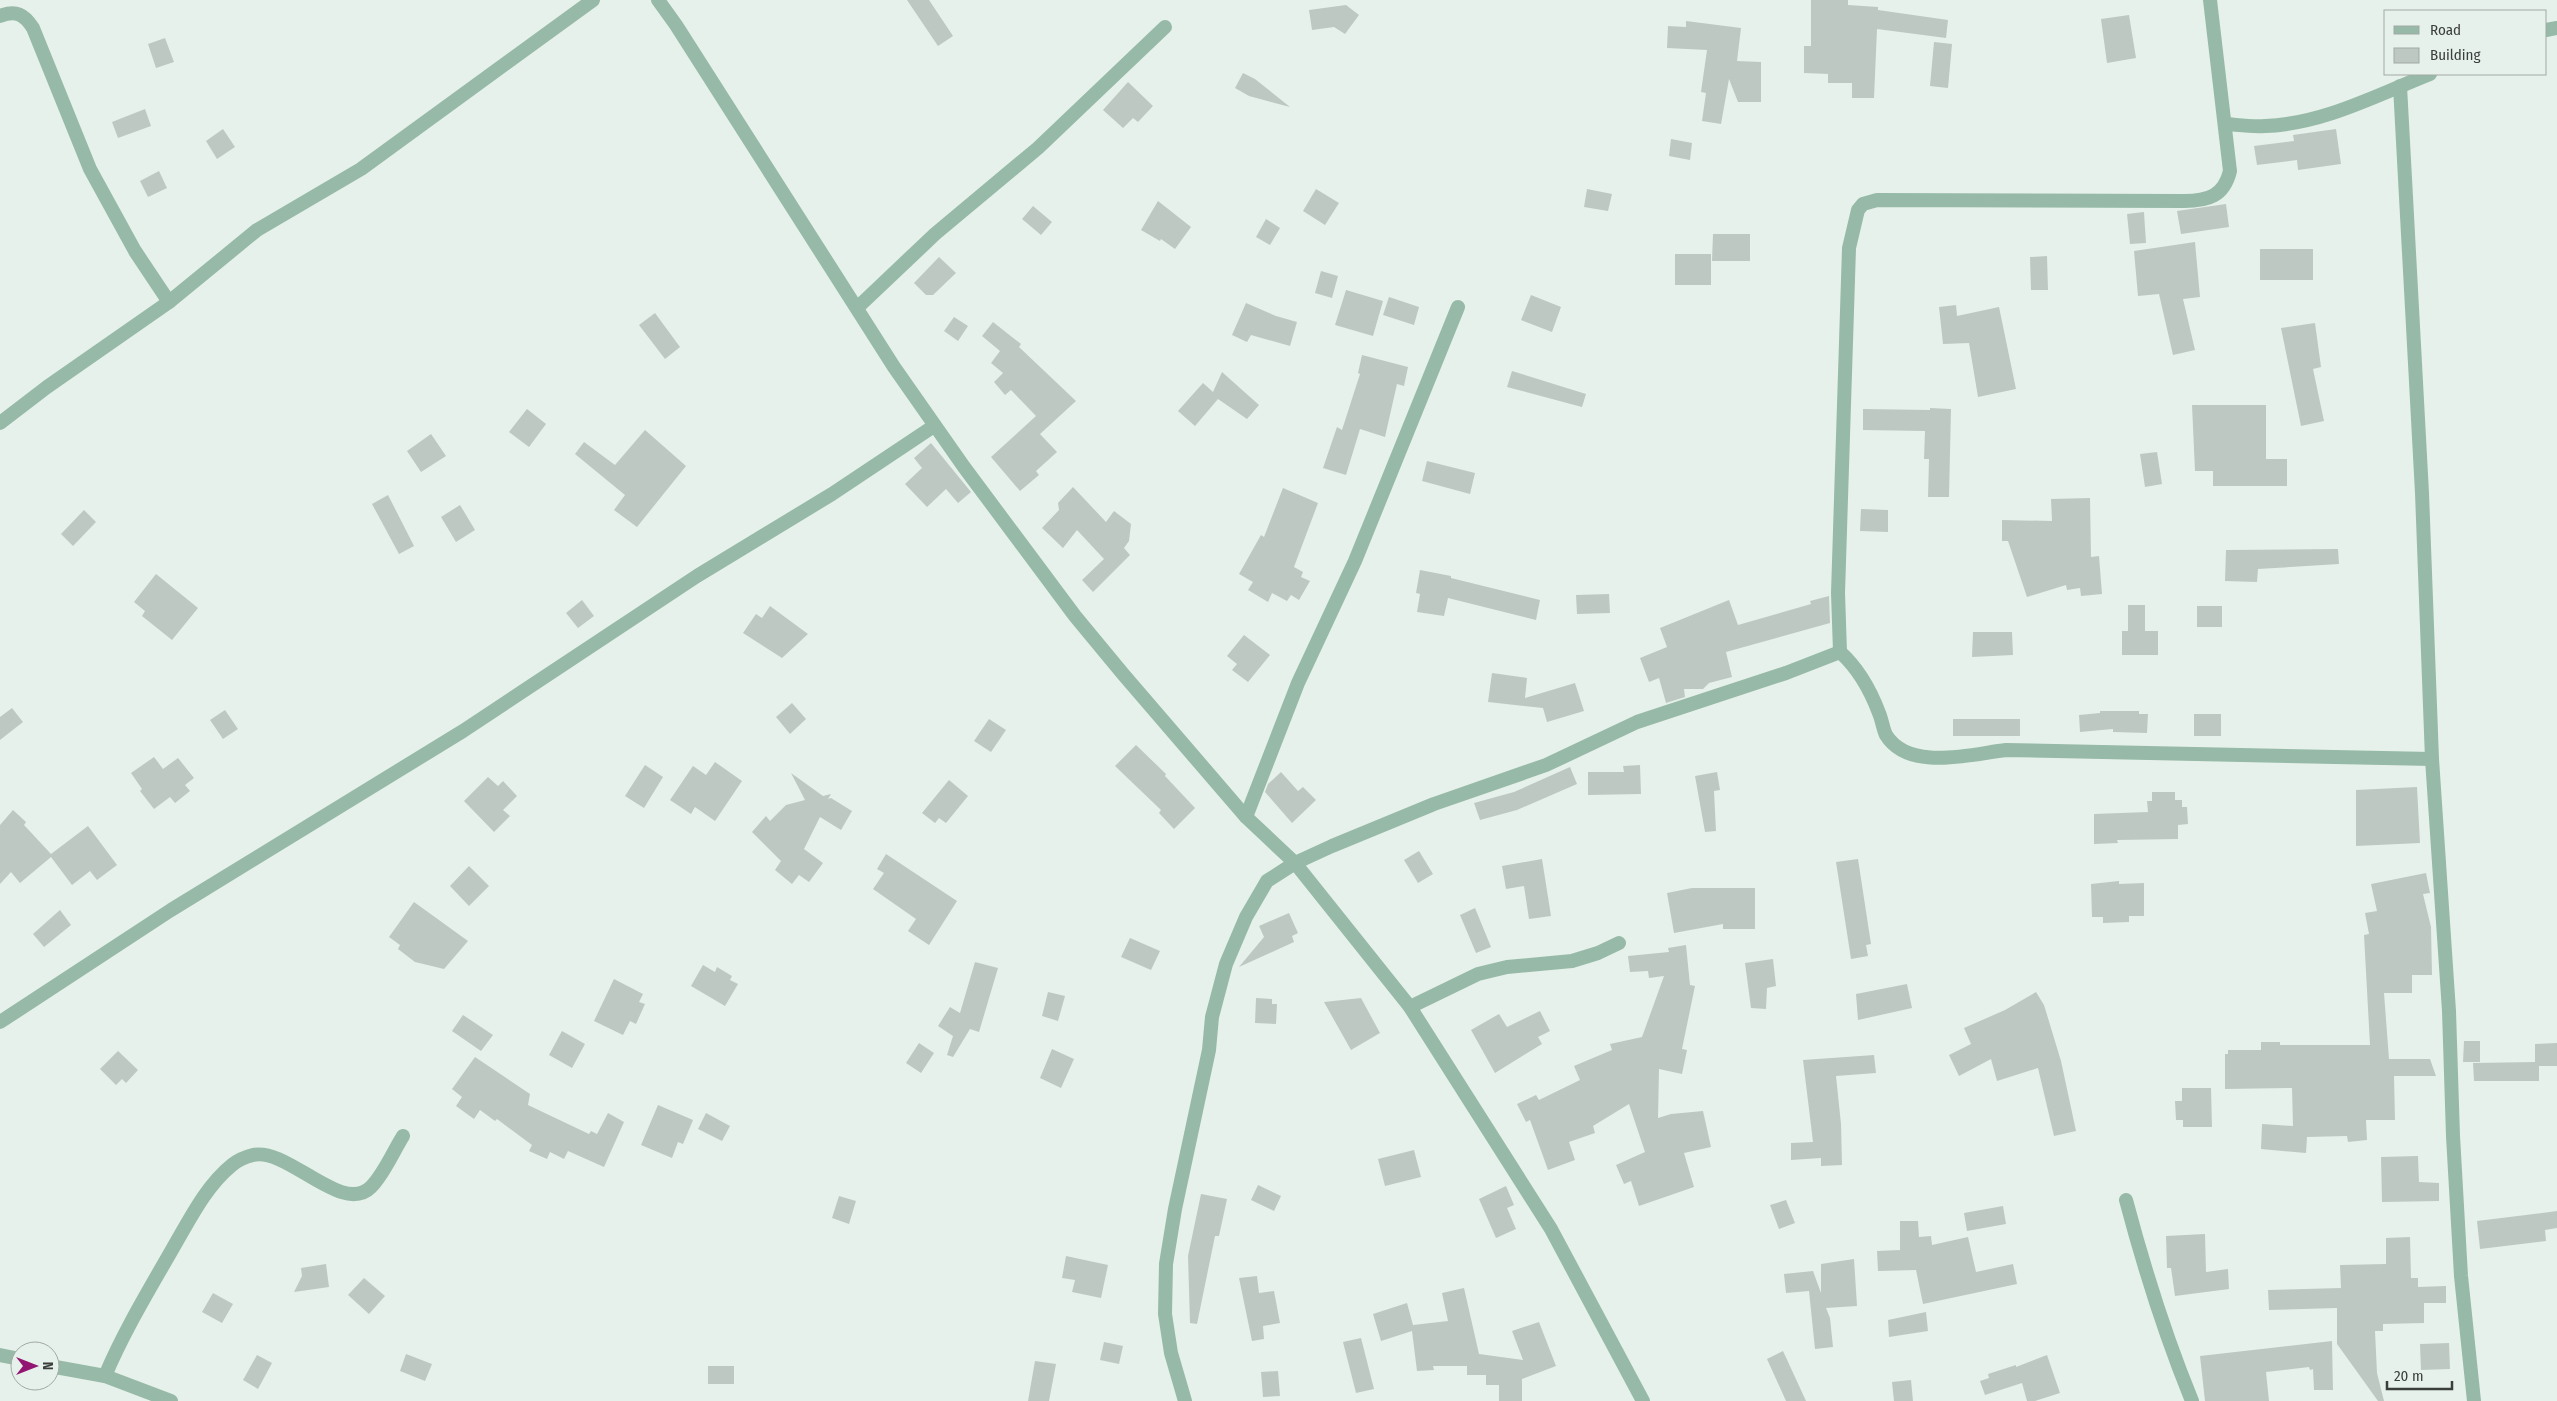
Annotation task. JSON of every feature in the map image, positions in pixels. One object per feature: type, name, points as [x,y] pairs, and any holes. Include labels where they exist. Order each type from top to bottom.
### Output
[{"type":"street","points":[[0,423],[170,302],[257,230],[361,169],[593,0]]},
{"type":"street","points":[[658,0],[934,426],[1076,616],[1180,742],[1246,817],[1295,863],[1410,1007],[1550,1229],[1643,1401]]},
{"type":"street","points":[[2210,0],[2230,171],[2227,181],[2216,195],[2198,201],[2008,202],[1889,200],[1868,202],[1858,210],[1849,248],[1838,593],[1840,652],[1859,671],[1876,704],[1886,735],[1896,745],[1918,757],[1944,757],[2016,750],[2432,759]]},
{"type":"street","points":[[0,16],[9,12],[19,13],[26,18],[33,28],[90,169],[135,251],[170,302]]},
{"type":"street","points":[[857,308],[935,234],[1038,148],[1164,27]]},
{"type":"street","points":[[2226,124],[2265,126],[2306,120],[2360,103],[2428,75]]},
{"type":"street","points":[[2400,86],[2422,493],[2432,759],[2449,1002],[2453,1136],[2461,1267],[2474,1401]]},
{"type":"street","points":[[1246,817],[1298,683],[1355,561],[1458,307]]},
{"type":"street","points":[[0,1022],[170,910],[479,720],[697,576],[832,494],[934,426]]},
{"type":"street","points":[[1185,1401],[1168,1336],[1164,1297],[1175,1209],[1209,1050],[1212,1017],[1226,964],[1258,893],[1267,881],[1295,863],[1434,804],[1546,765],[1637,722],[1786,673],[1840,652]]},
{"type":"street","points":[[1410,1007],[1478,974],[1507,967],[1572,961],[1598,953],[1619,942]]},
{"type":"street","points":[[105,1376],[119,1344],[192,1217],[206,1194],[232,1164],[255,1155],[274,1156],[335,1189],[355,1195],[370,1189],[403,1136]]},
{"type":"street","points":[[2126,1200],[2146,1272],[2174,1356],[2192,1401]]},
{"type":"street","points":[[60,1368],[105,1376],[171,1401]]},
{"type":"building","points":[[907,0],[929,0],[953,36],[938,46]]},
{"type":"building","points":[[1811,0],[1848,0],[1848,5],[1878,7],[1878,10],[1948,20],[1946,38],[1877,29],[1874,98],[1852,98],[1852,83],[1828,83],[1828,74],[1804,73],[1804,46],[1811,46]]},
{"type":"building","points":[[1346,5],[1359,15],[1345,34],[1334,27],[1312,30],[1309,10]]},
{"type":"building","points":[[2129,15],[2136,58],[2107,63],[2101,19]]},
{"type":"building","points":[[1686,21],[1741,28],[1737,61],[1761,62],[1761,102],[1738,102],[1729,79],[1721,124],[1702,121],[1706,93],[1701,92],[1707,50],[1667,48],[1668,26],[1686,27]]},
{"type":"building","points":[[165,38],[174,62],[156,68],[148,44]]},
{"type":"building","points":[[1934,42],[1952,44],[1948,88],[1930,86]]},
{"type":"building","points":[[1243,73],[1255,79],[1290,107],[1249,96],[1235,88]]},
{"type":"building","points":[[1128,82],[1153,106],[1138,122],[1133,118],[1123,128],[1103,110]]},
{"type":"building","points":[[145,109],[151,126],[118,138],[112,122]]},
{"type":"building","points":[[223,129],[235,147],[217,159],[206,141]]},
{"type":"building","points":[[2336,129],[2341,164],[2298,170],[2297,160],[2257,165],[2254,146],[2294,141],[2293,135]]},
{"type":"building","points":[[1671,139],[1692,143],[1690,160],[1669,156]]},
{"type":"building","points":[[159,171],[167,188],[148,197],[140,181]]},
{"type":"building","points":[[1316,189],[1339,203],[1325,225],[1303,211]]},
{"type":"building","points":[[1587,189],[1612,194],[1608,211],[1584,207]]},
{"type":"building","points":[[1158,201],[1191,227],[1175,249],[1161,239],[1160,241],[1141,230]]},
{"type":"building","points":[[2226,204],[2229,227],[2181,234],[2177,211]]},
{"type":"building","points":[[1033,206],[1052,222],[1041,235],[1022,219]]},
{"type":"building","points":[[2144,212],[2146,243],[2130,244],[2127,214]]},
{"type":"building","points":[[1266,219],[1280,228],[1270,245],[1256,237]]},
{"type":"building","points":[[1713,234],[1750,234],[1750,261],[1712,261]]},
{"type":"building","points":[[2195,242],[2200,297],[2183,299],[2195,350],[2173,355],[2159,294],[2138,296],[2134,251]]},
{"type":"building","points":[[2260,249],[2313,249],[2313,280],[2260,280]]},
{"type":"building","points":[[1675,254],[1711,254],[1711,285],[1675,285]]},
{"type":"building","points":[[2047,256],[2048,290],[2031,290],[2030,257]]},
{"type":"building","points":[[939,257],[956,273],[933,295],[926,295],[914,283]]},
{"type":"building","points":[[1321,271],[1338,276],[1332,298],[1315,293]]},
{"type":"building","points":[[1346,290],[1383,301],[1373,336],[1335,325]]},
{"type":"building","points":[[1531,295],[1561,307],[1552,332],[1521,320]]},
{"type":"building","points":[[1389,297],[1419,307],[1414,325],[1383,315]]},
{"type":"building","points":[[1246,303],[1276,316],[1297,322],[1290,346],[1251,335],[1247,342],[1232,335]]},
{"type":"building","points":[[1956,305],[1957,316],[1999,307],[2016,389],[1978,397],[1969,343],[1943,344],[1939,307]]},
{"type":"building","points":[[655,313],[680,347],[665,359],[639,325]]},
{"type":"building","points":[[954,317],[968,326],[958,341],[944,331]]},
{"type":"building","points":[[993,322],[1021,344],[1019,347],[1076,401],[1040,434],[1057,452],[1036,471],[1039,475],[1020,491],[991,457],[1036,416],[1011,390],[1005,395],[994,382],[1003,373],[991,363],[1000,351],[982,336]]},
{"type":"building","points":[[2315,323],[2321,367],[2313,369],[2324,421],[2301,426],[2281,328]]},
{"type":"building","points":[[1362,355],[1408,367],[1404,386],[1397,384],[1385,437],[1360,429],[1346,475],[1323,468],[1337,427],[1342,430],[1360,374],[1358,373]]},
{"type":"building","points":[[1512,371],[1586,394],[1582,407],[1507,387]]},
{"type":"building","points":[[1222,372],[1259,405],[1247,419],[1218,399],[1195,426],[1178,411],[1203,383],[1213,392]]},
{"type":"building","points":[[2192,405],[2266,405],[2266,459],[2287,459],[2287,486],[2213,486],[2213,471],[2195,471]]},
{"type":"building","points":[[1930,408],[1951,409],[1949,497],[1928,497],[1929,459],[1924,459],[1925,431],[1863,430],[1863,409],[1930,410]]},
{"type":"building","points":[[527,409],[546,424],[529,447],[509,432]]},
{"type":"building","points":[[645,430],[686,466],[637,527],[614,510],[625,495],[575,454],[584,442],[615,465]]},
{"type":"building","points":[[431,434],[446,456],[421,472],[407,451]]},
{"type":"building","points":[[931,443],[971,492],[958,503],[946,489],[927,507],[905,484],[922,468],[914,458]]},
{"type":"building","points":[[2157,452],[2162,484],[2145,487],[2140,454]]},
{"type":"building","points":[[1427,461],[1475,473],[1470,494],[1422,481]]},
{"type":"building","points":[[1073,487],[1106,522],[1114,511],[1131,524],[1129,541],[1124,548],[1130,555],[1093,592],[1082,580],[1104,559],[1077,530],[1063,548],[1042,528],[1059,510],[1058,503]]},
{"type":"building","points":[[1283,488],[1318,503],[1294,567],[1303,572],[1301,577],[1310,581],[1299,600],[1291,595],[1287,601],[1272,593],[1268,602],[1248,590],[1253,582],[1239,574],[1261,535],[1264,537]]},
{"type":"building","points":[[388,495],[414,546],[399,554],[372,504]]},
{"type":"building","points":[[2090,498],[2091,557],[2099,556],[2102,594],[2081,596],[2080,588],[2067,590],[2066,585],[2027,597],[2008,541],[2002,541],[2002,520],[2052,521],[2051,499]]},
{"type":"building","points":[[460,505],[475,530],[456,542],[441,517]]},
{"type":"building","points":[[1861,509],[1888,510],[1888,532],[1860,531]]},
{"type":"building","points":[[84,510],[96,522],[73,546],[61,534]]},
{"type":"building","points":[[2338,549],[2339,564],[2258,569],[2257,582],[2225,581],[2226,550]]},
{"type":"building","points":[[1420,570],[1451,576],[1451,578],[1540,600],[1536,620],[1448,598],[1444,616],[1417,612],[1420,594],[1416,593]]},
{"type":"building","points":[[156,574],[198,608],[172,640],[142,616],[145,611],[134,602]]},
{"type":"building","points":[[1609,594],[1610,613],[1577,614],[1576,595]]},
{"type":"building","points":[[1829,596],[1830,623],[1726,652],[1732,677],[1709,683],[1703,689],[1684,689],[1685,697],[1666,703],[1659,678],[1649,682],[1640,658],[1667,647],[1660,628],[1729,600],[1738,625],[1811,604],[1810,601]]},
{"type":"building","points":[[582,600],[594,616],[578,628],[566,613]]},
{"type":"building","points":[[2128,605],[2145,605],[2145,631],[2158,631],[2158,655],[2122,655],[2122,631],[2128,631]]},
{"type":"building","points":[[770,606],[808,634],[782,658],[743,633],[756,614],[762,618]]},
{"type":"building","points":[[2197,606],[2222,606],[2222,627],[2197,627]]},
{"type":"building","points":[[1973,632],[2012,632],[2013,655],[1972,657]]},
{"type":"building","points":[[1244,635],[1270,655],[1248,682],[1232,670],[1237,664],[1227,656]]},
{"type":"building","points":[[1492,673],[1527,678],[1525,698],[1575,683],[1584,711],[1547,722],[1543,708],[1488,702]]},
{"type":"building","points":[[792,703],[806,719],[790,734],[776,717]]},
{"type":"building","points":[[12,708],[23,722],[0,740],[0,717]]},
{"type":"building","points":[[225,710],[238,729],[223,739],[210,720]]},
{"type":"building","points":[[2100,711],[2139,711],[2139,714],[2148,714],[2147,733],[2113,732],[2113,729],[2080,732],[2079,715],[2100,713]]},
{"type":"building","points":[[2194,714],[2221,714],[2221,736],[2194,736]]},
{"type":"building","points":[[989,719],[1006,730],[991,752],[974,741]]},
{"type":"building","points":[[1953,719],[2020,719],[2020,736],[1953,736]]},
{"type":"building","points":[[1136,745],[1166,774],[1165,776],[1195,808],[1174,829],[1159,813],[1161,810],[1115,766]]},
{"type":"building","points":[[154,757],[163,769],[178,758],[194,778],[185,785],[190,791],[175,803],[170,797],[154,809],[140,791],[142,789],[131,773]]},
{"type":"building","points":[[715,762],[742,781],[715,821],[695,807],[691,814],[670,800],[693,766],[706,775]]},
{"type":"building","points":[[645,765],[663,777],[644,808],[625,796]]},
{"type":"building","points":[[1640,765],[1641,794],[1588,795],[1588,772],[1624,772],[1623,766]]},
{"type":"building","points":[[1570,767],[1577,784],[1517,810],[1480,820],[1474,803],[1514,792]]},
{"type":"building","points":[[1281,772],[1298,791],[1303,787],[1316,800],[1292,823],[1265,792],[1268,784]]},
{"type":"building","points":[[1717,772],[1720,790],[1714,791],[1716,831],[1705,832],[1695,776]]},
{"type":"building","points":[[791,773],[823,796],[831,794],[828,799],[831,798],[852,811],[841,830],[820,817],[804,849],[823,863],[809,882],[799,875],[792,884],[775,870],[781,861],[752,832],[766,816],[770,821],[786,805],[805,800]]},
{"type":"building","points":[[488,777],[498,786],[503,781],[517,796],[503,810],[510,816],[494,832],[464,801]]},
{"type":"building","points":[[949,780],[968,796],[946,823],[939,818],[935,823],[922,813]]},
{"type":"building","points":[[2417,787],[2420,843],[2356,846],[2356,790]]},
{"type":"building","points":[[2152,792],[2175,792],[2175,800],[2182,800],[2182,807],[2187,807],[2188,824],[2178,825],[2178,839],[2117,840],[2118,843],[2094,844],[2094,814],[2148,812],[2147,801],[2152,801]]},
{"type":"building","points":[[13,810],[26,822],[24,825],[51,854],[88,826],[117,865],[97,880],[90,871],[72,885],[51,857],[20,883],[11,872],[0,884],[0,825]]},
{"type":"building","points":[[1419,851],[1433,874],[1418,883],[1404,860]]},
{"type":"building","points":[[886,854],[957,901],[929,945],[908,931],[916,919],[873,889],[884,873],[877,869]]},
{"type":"building","points":[[1542,859],[1551,916],[1529,919],[1524,886],[1506,889],[1502,866]]},
{"type":"building","points":[[1858,859],[1871,944],[1866,945],[1868,956],[1851,959],[1836,862]]},
{"type":"building","points":[[469,866],[489,886],[469,906],[450,886]]},
{"type":"building","points":[[2426,873],[2430,893],[2423,894],[2431,927],[2432,975],[2412,975],[2412,993],[2384,993],[2389,1059],[2430,1059],[2436,1076],[2394,1076],[2395,1120],[2366,1120],[2367,1140],[2348,1142],[2347,1136],[2307,1137],[2306,1153],[2261,1149],[2262,1124],[2293,1126],[2292,1088],[2225,1089],[2225,1054],[2228,1054],[2228,1050],[2261,1050],[2261,1042],[2280,1042],[2280,1045],[2370,1045],[2364,935],[2369,934],[2365,913],[2377,911],[2371,884]]},
{"type":"building","points":[[2119,881],[2119,884],[2144,883],[2144,916],[2129,916],[2129,922],[2103,923],[2103,917],[2092,917],[2091,884]]},
{"type":"building","points":[[1692,888],[1755,888],[1755,929],[1723,929],[1723,924],[1674,933],[1667,893]]},
{"type":"building","points":[[414,902],[468,941],[444,969],[415,962],[398,949],[400,945],[389,937]]},
{"type":"building","points":[[1475,908],[1491,947],[1476,953],[1460,915]]},
{"type":"building","points":[[60,910],[71,925],[44,947],[33,934]]},
{"type":"building","points":[[1289,913],[1298,933],[1292,936],[1294,942],[1239,967],[1264,937],[1259,926]]},
{"type":"building","points":[[1130,938],[1160,951],[1151,970],[1121,957]]},
{"type":"building","points":[[1686,945],[1690,985],[1695,986],[1682,1049],[1687,1050],[1682,1074],[1659,1069],[1658,1118],[1671,1114],[1703,1111],[1711,1147],[1684,1153],[1694,1187],[1639,1206],[1631,1181],[1624,1184],[1616,1165],[1645,1152],[1629,1104],[1593,1126],[1595,1133],[1569,1142],[1575,1160],[1548,1170],[1530,1120],[1526,1122],[1517,1104],[1536,1095],[1539,1100],[1580,1080],[1574,1066],[1612,1050],[1610,1044],[1642,1037],[1664,976],[1649,978],[1648,971],[1630,972],[1628,956],[1669,952],[1668,948]]},
{"type":"building","points":[[1773,959],[1776,986],[1767,988],[1766,1009],[1751,1008],[1745,963]]},
{"type":"building","points":[[975,962],[998,968],[979,1032],[970,1029],[953,1057],[947,1055],[953,1036],[938,1026],[950,1007],[960,1013]]},
{"type":"building","points":[[703,965],[715,972],[717,967],[732,976],[730,980],[738,984],[725,1006],[691,986]]},
{"type":"building","points":[[614,979],[643,994],[639,1002],[645,1004],[636,1024],[630,1021],[623,1035],[594,1021]]},
{"type":"building","points":[[1907,984],[1912,1008],[1858,1020],[1856,994]]},
{"type":"building","points":[[1048,992],[1065,996],[1058,1021],[1042,1016]]},
{"type":"building","points":[[2036,992],[2044,1005],[2061,1061],[2076,1131],[2054,1136],[2038,1068],[1997,1081],[1991,1059],[1959,1076],[1949,1055],[1971,1044],[1964,1028],[2005,1010]]},
{"type":"building","points":[[1256,998],[1272,999],[1272,1004],[1277,1004],[1276,1024],[1255,1023]]},
{"type":"building","points":[[1361,998],[1380,1033],[1351,1050],[1324,1002]]},
{"type":"building","points":[[1540,1011],[1550,1031],[1538,1037],[1542,1044],[1495,1073],[1471,1030],[1499,1014],[1507,1027]]},
{"type":"building","points":[[463,1015],[493,1035],[481,1051],[452,1031]]},
{"type":"building","points":[[562,1031],[585,1044],[572,1068],[549,1055]]},
{"type":"building","points":[[2464,1041],[2480,1041],[2480,1062],[2463,1062]]},
{"type":"building","points":[[919,1043],[934,1053],[921,1073],[906,1063]]},
{"type":"building","points":[[2557,1043],[2557,1066],[2539,1066],[2539,1081],[2474,1081],[2473,1063],[2535,1062],[2535,1044]]},
{"type":"building","points":[[1052,1049],[1074,1059],[1061,1088],[1040,1078]]},
{"type":"building","points":[[118,1051],[138,1070],[126,1083],[122,1079],[116,1085],[100,1069]]},
{"type":"building","points":[[1874,1055],[1876,1073],[1836,1076],[1841,1124],[1842,1165],[1821,1166],[1821,1158],[1791,1160],[1791,1143],[1813,1142],[1803,1060]]},
{"type":"building","points":[[475,1057],[530,1094],[528,1105],[589,1134],[591,1131],[597,1134],[608,1113],[624,1122],[604,1167],[568,1151],[564,1159],[550,1152],[547,1159],[529,1151],[532,1145],[497,1119],[495,1121],[480,1110],[474,1119],[456,1106],[462,1097],[452,1089]]},
{"type":"building","points":[[2182,1088],[2211,1088],[2212,1127],[2183,1127],[2183,1120],[2176,1120],[2175,1101],[2182,1101]]},
{"type":"building","points":[[658,1105],[693,1120],[683,1144],[678,1142],[672,1158],[641,1145]]},
{"type":"building","points":[[706,1113],[730,1126],[722,1141],[698,1129]]},
{"type":"building","points":[[1414,1150],[1421,1177],[1385,1186],[1378,1159]]},
{"type":"building","points":[[2418,1156],[2419,1182],[2439,1183],[2439,1201],[2382,1202],[2381,1157]]},
{"type":"building","points":[[1258,1185],[1281,1196],[1274,1211],[1251,1200]]},
{"type":"building","points":[[1506,1186],[1514,1205],[1507,1208],[1516,1229],[1496,1238],[1479,1199]]},
{"type":"building","points":[[1201,1194],[1227,1199],[1219,1236],[1215,1236],[1197,1324],[1190,1323],[1188,1256]]},
{"type":"building","points":[[839,1196],[856,1201],[849,1224],[832,1218]]},
{"type":"building","points":[[1786,1200],[1795,1223],[1779,1229],[1770,1205]]},
{"type":"building","points":[[2003,1206],[2006,1224],[1967,1231],[1964,1213]]},
{"type":"building","points":[[2557,1211],[2557,1228],[2545,1230],[2546,1241],[2480,1249],[2477,1221]]},
{"type":"building","points":[[1900,1221],[1918,1221],[1919,1237],[1931,1236],[1932,1245],[1968,1237],[1976,1272],[2013,1264],[2017,1284],[1923,1304],[1916,1270],[1878,1271],[1877,1251],[1900,1250]]},
{"type":"building","points":[[2205,1234],[2206,1272],[2228,1269],[2229,1289],[2175,1296],[2171,1268],[2167,1268],[2166,1236]]},
{"type":"building","points":[[2410,1237],[2411,1278],[2418,1278],[2418,1287],[2446,1286],[2446,1303],[2424,1303],[2424,1323],[2383,1324],[2383,1331],[2375,1331],[2377,1373],[2384,1401],[2378,1401],[2337,1344],[2337,1308],[2269,1310],[2268,1290],[2341,1288],[2340,1265],[2386,1264],[2386,1238]]},
{"type":"building","points":[[1066,1256],[1108,1265],[1101,1298],[1072,1292],[1075,1280],[1062,1278]]},
{"type":"building","points":[[1854,1259],[1857,1306],[1826,1308],[1830,1318],[1833,1347],[1815,1349],[1809,1291],[1786,1293],[1784,1274],[1813,1271],[1821,1293],[1821,1264]]},
{"type":"building","points":[[326,1264],[329,1287],[294,1292],[302,1276],[301,1268]]},
{"type":"building","points":[[1257,1276],[1259,1293],[1274,1291],[1280,1323],[1263,1326],[1264,1339],[1252,1341],[1239,1278]]},
{"type":"building","points":[[364,1278],[385,1296],[369,1314],[348,1295]]},
{"type":"building","points":[[1464,1288],[1479,1354],[1523,1360],[1512,1331],[1539,1322],[1556,1366],[1522,1379],[1522,1401],[1499,1401],[1499,1385],[1486,1385],[1486,1375],[1467,1375],[1467,1366],[1433,1366],[1434,1370],[1417,1371],[1412,1331],[1381,1341],[1373,1314],[1407,1303],[1413,1325],[1448,1321],[1442,1293]]},
{"type":"building","points":[[213,1293],[233,1304],[222,1323],[202,1312]]},
{"type":"building","points":[[1926,1312],[1928,1331],[1889,1337],[1888,1320]]},
{"type":"building","points":[[1361,1338],[1374,1389],[1356,1393],[1343,1342]]},
{"type":"building","points":[[2332,1341],[2333,1390],[2314,1390],[2313,1369],[2310,1370],[2309,1367],[2266,1372],[2269,1401],[2205,1401],[2200,1356]]},
{"type":"building","points":[[1104,1342],[1123,1346],[1119,1364],[1100,1360]]},
{"type":"building","points":[[2449,1343],[2450,1369],[2421,1370],[2420,1344]]},
{"type":"building","points":[[1783,1351],[1806,1401],[1786,1401],[1767,1359]]},
{"type":"building","points":[[406,1354],[432,1364],[425,1381],[400,1371]]},
{"type":"building","points":[[257,1355],[272,1363],[258,1389],[243,1380]]},
{"type":"building","points":[[2047,1355],[2060,1393],[2035,1401],[2027,1401],[2022,1383],[1985,1395],[1980,1381],[1989,1378],[1988,1374],[2016,1365],[2016,1367]]},
{"type":"building","points":[[1035,1361],[1056,1364],[1049,1401],[1028,1401]]},
{"type":"building","points":[[708,1366],[734,1366],[734,1384],[708,1384]]},
{"type":"building","points":[[1278,1371],[1280,1396],[1263,1397],[1261,1372]]},
{"type":"building","points":[[1911,1380],[1913,1401],[1894,1401],[1892,1382]]}]
